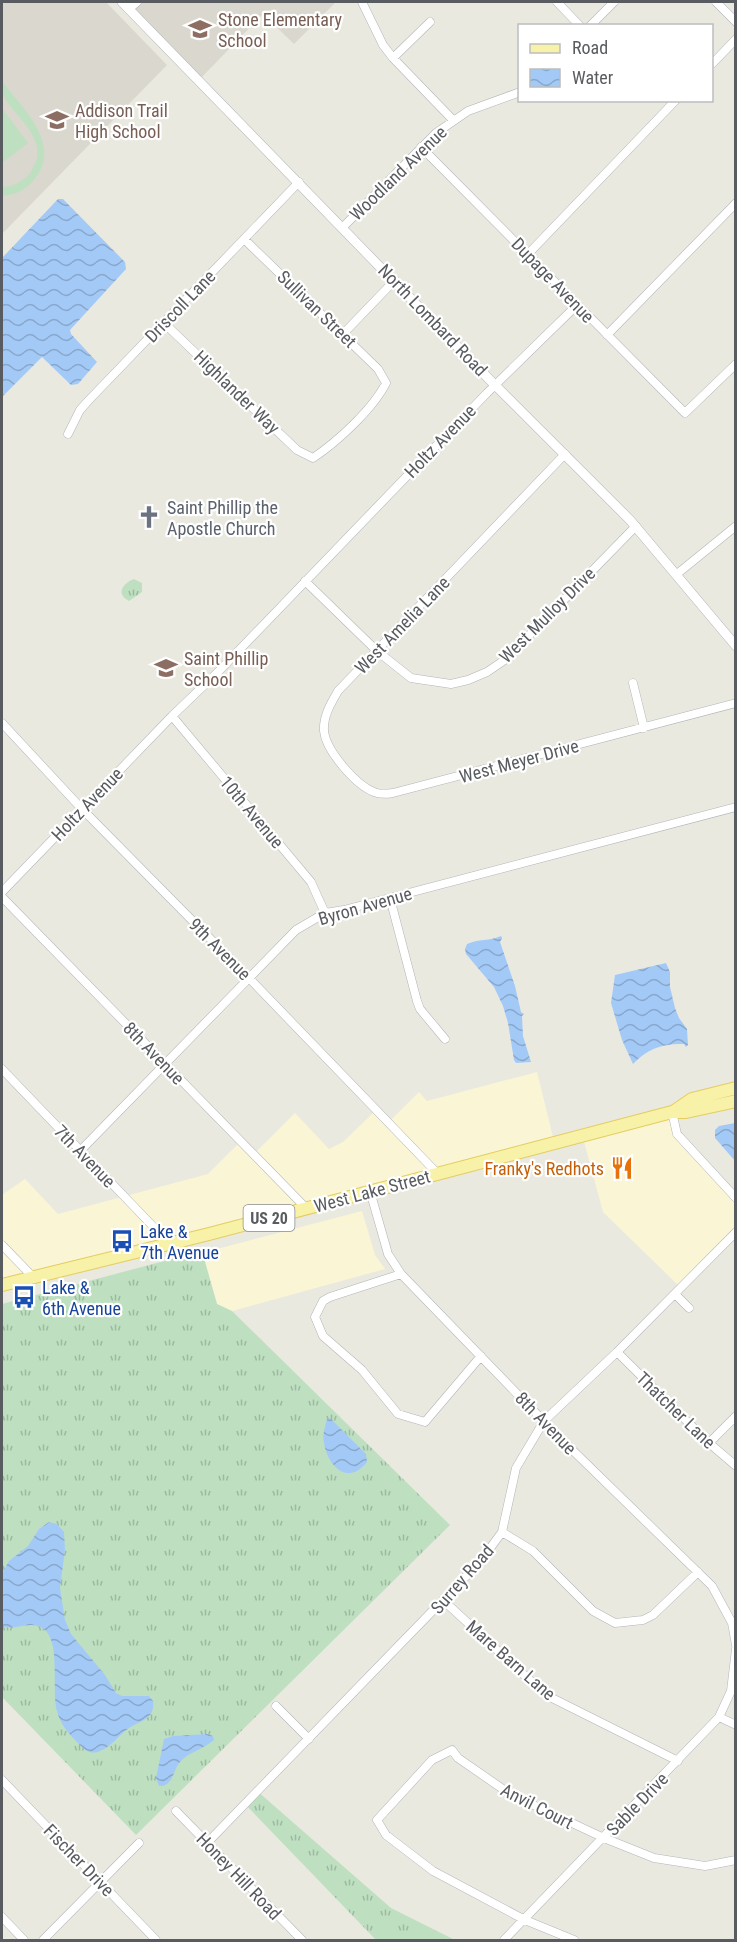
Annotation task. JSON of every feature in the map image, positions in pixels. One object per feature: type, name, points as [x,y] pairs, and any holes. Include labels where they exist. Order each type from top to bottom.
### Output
[{"type":"main road","name":"West Lake Street","points":[[672,1113],[692,1099],[735,1088]]},
{"type":"main road","name":"West Lake Street","points":[[2,1285],[672,1113],[735,1101]]},
{"type":"street","name":"North Lombard Road","points":[[122,2],[495,385],[636,526],[735,646]]},
{"type":"street","points":[[129,9],[137,2]]},
{"type":"street","points":[[362,2],[380,41],[393,58],[453,120]]},
{"type":"street","points":[[557,2],[578,24]]},
{"type":"street","points":[[592,24],[614,2]]},
{"type":"street","points":[[716,2],[735,22]]},
{"type":"street","points":[[393,58],[430,22]]},
{"type":"street","points":[[713,62],[735,39]]},
{"type":"street","name":"Woodland Avenue","points":[[343,227],[421,147],[453,120],[475,108],[518,92]]},
{"type":"street","points":[[529,254],[674,102]]},
{"type":"street","name":"Dupage Avenue","points":[[421,147],[685,413],[735,364]]},
{"type":"street","name":"Driscoll Lane","points":[[68,434],[80,410],[299,182]]},
{"type":"street","points":[[607,335],[735,202]]},
{"type":"street","name":"Sullivan Street","points":[[244,239],[378,369],[386,383]]},
{"type":"street","points":[[343,334],[395,280]]},
{"type":"street","name":"Holtz Avenue","points":[[2,892],[495,385],[577,304]]},
{"type":"street","name":"Highlander Way","points":[[164,323],[297,450],[313,458],[329,448],[377,398],[386,383]]},
{"type":"street","name":"West Amelia Lane","points":[[393,793],[374,792],[358,781],[331,750],[324,734],[324,722],[331,702],[338,691],[565,454]]},
{"type":"street","name":"West Mulloy Drive","points":[[305,581],[377,651],[406,675],[433,683],[451,684],[487,672],[513,652],[636,526]]},
{"type":"street","points":[[677,574],[735,526]]},
{"type":"street","points":[[633,682],[644,728]]},
{"type":"street","name":"West Meyer Drive","points":[[393,793],[735,703]]},
{"type":"street","name":"10th Avenue","points":[[172,717],[311,882],[325,913]]},
{"type":"street","name":"9th Avenue","points":[[2,723],[82,809],[438,1174]]},
{"type":"street","name":"Byron Avenue","points":[[80,1151],[296,930],[325,913],[735,807]]},
{"type":"street","name":"8th Avenue","points":[[2,897],[306,1208]]},
{"type":"street","points":[[390,898],[420,1009],[445,1039]]},
{"type":"street","name":"7th Avenue","points":[[2,1069],[168,1242]]},
{"type":"street","points":[[672,1113],[677,1134],[735,1198]]},
{"type":"street","name":"8th Avenue","points":[[370,1191],[388,1254],[400,1274],[544,1421],[712,1586],[728,1614],[735,1647]]},
{"type":"street","name":"Surrey Road","points":[[207,1843],[480,1562],[502,1532],[516,1468],[544,1421],[617,1352],[735,1232]]},
{"type":"street","points":[[2,1245],[34,1278]]},
{"type":"street","points":[[400,1274],[330,1297],[323,1301],[315,1317],[323,1336],[362,1370],[398,1414],[425,1422],[481,1356]]},
{"type":"street","points":[[675,1294],[689,1308]]},
{"type":"street","name":"Thatcher Lane","points":[[617,1352],[735,1466]]},
{"type":"street","points":[[709,1443],[735,1416]]},
{"type":"street","points":[[502,1532],[533,1551],[593,1611],[615,1623],[643,1620],[653,1615],[699,1572]]},
{"type":"street","name":"Mare Barn Lane","points":[[444,1601],[546,1695],[678,1761]]},
{"type":"street","name":"Sable Drive","points":[[504,1941],[719,1717],[731,1690],[735,1647]]},
{"type":"street","points":[[276,1706],[309,1739]]},
{"type":"street","points":[[719,1717],[735,1725]]},
{"type":"street","name":"Anvil Court","points":[[525,1920],[433,1871],[386,1835],[377,1820],[432,1760],[452,1750],[458,1758],[510,1794],[604,1839],[654,1858],[705,1866],[735,1860]]},
{"type":"street","name":"Fischer Drive","points":[[2,1780],[156,1941]]},
{"type":"street","name":"Honey Hill Road","points":[[176,1811],[302,1941]]},
{"type":"street","points":[[43,1941],[139,1843]]},
{"type":"street","points":[[2,1917],[24,1941]]},
{"type":"street","points":[[525,1920],[574,1941]]},
{"type":"shaded area","name":"Addison Trail High School","points":[[2,2],[106,2],[167,65],[2,234]]},
{"type":"shaded area","name":"Stone Elementary School","points":[[139,2],[336,2],[294,44],[263,14],[200,79],[132,9]]},
{"type":"shaded area","points":[[537,1072],[554,1141],[439,1172],[390,1121],[419,1092],[427,1101]]},
{"type":"shaded area","points":[[375,1111],[435,1173],[2,1281],[2,1195],[25,1179],[58,1214],[208,1174],[241,1141],[254,1154],[295,1113],[329,1149],[343,1142]]},
{"type":"shaded area","points":[[671,1114],[676,1135],[735,1200],[735,1230],[679,1286],[603,1212],[583,1138]]},
{"type":"shaded area","points":[[362,1211],[375,1255],[385,1269],[232,1311],[217,1304],[202,1253]]},
{"type":"green space","points":[[2,81],[37,128],[44,154],[42,167],[31,184],[20,191],[2,196],[2,187],[18,183],[30,173],[38,151],[30,131],[3,95]]},
{"type":"green space","points":[[2,108],[28,143],[2,163]]},
{"type":"green space","points":[[134,579],[142,583],[142,592],[129,601],[122,595],[122,589]]},
{"type":"green space","points":[[202,1251],[217,1304],[232,1311],[450,1525],[136,1835],[2,1697],[2,1304]]},
{"type":"green space","points":[[256,1790],[391,1908],[455,1940],[376,1940],[244,1803]]},
{"type":"water","points":[[58,199],[63,199],[125,262],[126,269],[70,330],[71,334],[97,362],[78,384],[71,385],[42,357],[2,397],[2,258]]},
{"type":"water","points":[[501,936],[500,942],[521,1012],[524,1014],[522,1016],[523,1036],[531,1062],[516,1063],[514,1060],[503,1006],[494,987],[466,954],[467,944]]},
{"type":"water","points":[[666,963],[670,972],[670,987],[675,1008],[687,1029],[688,1045],[686,1047],[684,1044],[656,1048],[644,1054],[633,1064],[622,1040],[611,1003],[615,975]]},
{"type":"water","points":[[736,1123],[735,1161],[715,1138],[715,1130],[719,1126]]},
{"type":"water","points":[[330,1418],[366,1454],[367,1462],[353,1473],[346,1473],[334,1466],[326,1452],[323,1437],[327,1419]]},
{"type":"water","points":[[49,1522],[57,1524],[64,1532],[65,1550],[60,1588],[65,1620],[71,1634],[105,1675],[116,1693],[122,1696],[149,1696],[153,1701],[152,1712],[147,1718],[129,1728],[108,1747],[97,1752],[84,1749],[60,1721],[55,1702],[53,1646],[45,1630],[34,1625],[2,1626],[2,1574],[9,1561],[28,1546],[39,1529]]},
{"type":"water","points":[[207,1734],[213,1736],[214,1740],[180,1762],[170,1781],[164,1786],[159,1786],[156,1778],[164,1739],[173,1736]]},
{"type":"place","name":"Stone Elementary School","points":[[200,29]]},
{"type":"place","name":"Addison Trail High School","points":[[57,120]]},
{"type":"place","name":"Saint Phillip the Apostle Church","points":[[149,517]]},
{"type":"place","name":"Saint Phillip School","points":[[166,668]]},
{"type":"place","name":"Franky's Redhots","points":[[622,1168]]},
{"type":"place","name":"Lake & 7th Avenue","points":[[122,1241]]},
{"type":"place","name":"Lake & 6th Avenue","points":[[24,1297]]}]
